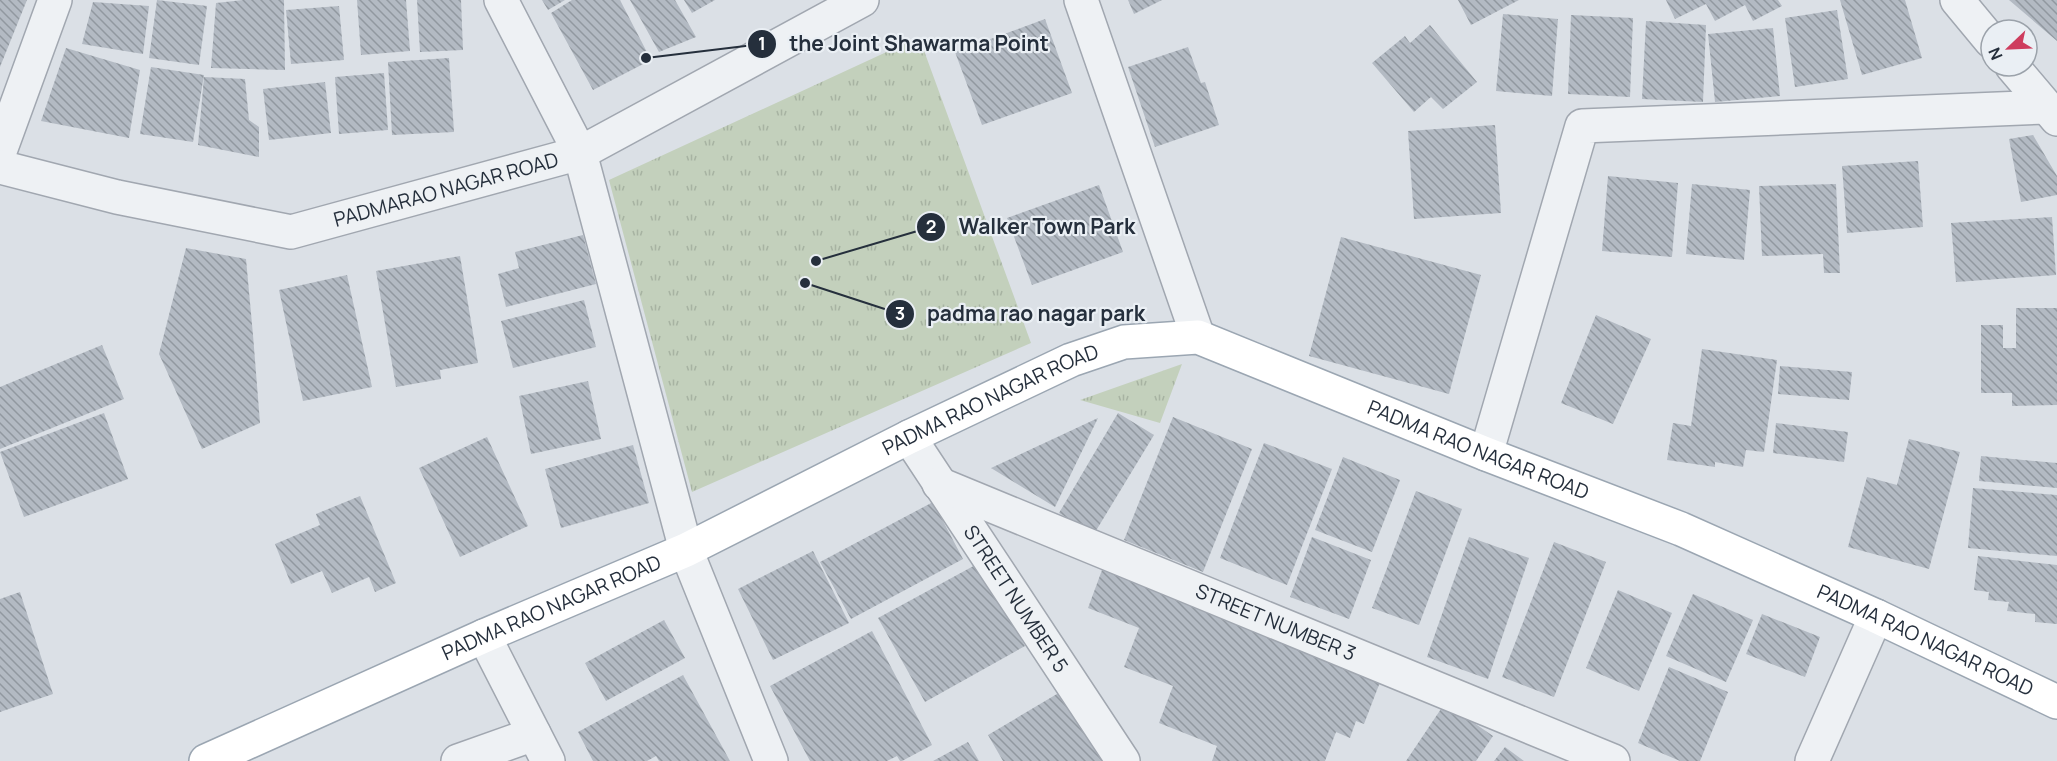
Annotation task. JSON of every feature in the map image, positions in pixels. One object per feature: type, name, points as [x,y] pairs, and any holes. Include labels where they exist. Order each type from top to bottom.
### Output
[{"type":"main road","name":"PADMA RAO NAGAR ROAD","points":[[224,758],[484,636],[686,550],[909,437],[1071,360],[1124,342],[1198,337],[1486,454],[1681,529],[1876,616],[2057,702]]},
{"type":"street","points":[[0,151],[55,0]]},
{"type":"street","points":[[501,0],[580,153],[686,550],[771,761]]},
{"type":"street","points":[[1081,0],[1198,337]]},
{"type":"street","points":[[1957,0],[1979,27]]},
{"type":"street","name":"PADMARAO NAGAR ROAD","points":[[0,167],[117,197],[291,232],[580,153],[858,1]]},
{"type":"street","points":[[2022,78],[2051,113]]},
{"type":"street","points":[[1486,454],[1582,126],[2051,113]]},
{"type":"street","name":"STREET NUMBER 5","points":[[909,437],[1123,761]]},
{"type":"street","name":"STREET NUMBER 3","points":[[939,484],[1597,758]]},
{"type":"street","points":[[1812,761],[1876,616]]},
{"type":"street","points":[[458,761],[541,747],[484,636]]},
{"type":"green space","points":[[919,37],[1031,343],[692,492],[609,180]]},
{"type":"green space","points":[[1182,364],[1160,423],[1080,400]]},
{"type":"building","points":[[0,0],[27,0],[0,67]]},
{"type":"building","points":[[157,0],[207,6],[199,65],[149,58]]},
{"type":"building","points":[[243,0],[284,0],[285,70],[211,68],[216,3]]},
{"type":"building","points":[[357,0],[406,0],[410,51],[361,55]]},
{"type":"building","points":[[417,0],[461,0],[463,50],[420,52]]},
{"type":"building","points":[[542,0],[565,0],[548,10]]},
{"type":"building","points":[[572,0],[620,0],[651,60],[593,90],[551,13]]},
{"type":"building","points":[[630,0],[675,0],[696,37],[659,52]]},
{"type":"building","points":[[684,0],[715,0],[692,13]]},
{"type":"building","points":[[1128,0],[1162,0],[1134,14]]},
{"type":"building","points":[[1458,0],[1519,0],[1471,25]]},
{"type":"building","points":[[1666,0],[1778,0],[1782,6],[1753,21],[1745,5],[1715,21],[1706,4],[1675,19]]},
{"type":"building","points":[[1840,0],[1905,0],[1922,58],[1862,75]]},
{"type":"building","points":[[2009,0],[2057,0],[2057,41],[2039,26],[2039,18],[2030,18]]},
{"type":"building","points":[[93,2],[149,6],[143,54],[82,44]]},
{"type":"building","points":[[339,6],[344,60],[291,64],[286,10]]},
{"type":"building","points":[[1837,10],[1848,79],[1795,87],[1785,18]]},
{"type":"building","points":[[1503,14],[1558,19],[1552,96],[1496,91]]},
{"type":"building","points":[[1571,15],[1633,18],[1630,97],[1568,94]]},
{"type":"building","points":[[1045,19],[1072,93],[982,125],[955,52]]},
{"type":"building","points":[[1646,21],[1706,25],[1703,102],[1642,99]]},
{"type":"building","points":[[1430,25],[1477,82],[1443,109],[1431,97],[1414,112],[1372,63],[1405,36],[1410,43]]},
{"type":"building","points":[[1773,28],[1780,96],[1715,102],[1708,34]]},
{"type":"building","points":[[1188,47],[1201,83],[1205,82],[1219,125],[1155,147],[1128,67]]},
{"type":"building","points":[[66,48],[140,70],[129,138],[41,121]]},
{"type":"building","points":[[449,58],[454,132],[392,135],[388,62]]},
{"type":"building","points":[[151,67],[204,75],[193,142],[140,134]]},
{"type":"building","points":[[384,73],[388,130],[339,134],[335,77]]},
{"type":"building","points":[[204,77],[245,79],[249,120],[259,127],[259,157],[198,145]]},
{"type":"building","points":[[325,82],[331,133],[269,140],[263,89]]},
{"type":"building","points":[[1495,125],[1501,213],[1414,219],[1408,131]]},
{"type":"building","points":[[2033,135],[2057,176],[2057,195],[2021,202],[2009,139]]},
{"type":"building","points":[[1918,161],[1923,227],[1847,233],[1842,166]]},
{"type":"building","points":[[1608,176],[1678,183],[1672,257],[1602,251]]},
{"type":"building","points":[[1692,184],[1750,190],[1744,260],[1686,254]]},
{"type":"building","points":[[1836,184],[1840,273],[1824,273],[1823,254],[1762,256],[1759,186]]},
{"type":"building","points":[[1099,185],[1123,252],[1032,285],[1007,218]]},
{"type":"building","points":[[2052,217],[2056,275],[1956,282],[1951,223]]},
{"type":"building","points":[[583,235],[596,284],[506,307],[498,274],[519,268],[515,252]]},
{"type":"building","points":[[1341,237],[1481,275],[1449,394],[1309,356]]},
{"type":"building","points":[[186,248],[246,259],[253,335],[260,423],[202,449],[159,354]]},
{"type":"building","points":[[460,256],[478,363],[440,370],[441,379],[396,387],[376,271]]},
{"type":"building","points":[[347,275],[372,387],[303,401],[279,290]]},
{"type":"building","points":[[584,300],[596,347],[513,368],[501,321]]},
{"type":"building","points":[[2016,308],[2057,308],[2057,405],[2012,406],[2012,393],[1981,393],[1981,325],[2003,325],[2003,348],[2016,348]]},
{"type":"building","points":[[1596,315],[1651,339],[1613,424],[1561,403]]},
{"type":"building","points":[[102,345],[124,399],[0,449],[0,387]]},
{"type":"building","points":[[1702,349],[1777,360],[1764,452],[1746,450],[1743,467],[1715,462],[1715,467],[1667,460],[1673,423],[1691,426]]},
{"type":"building","points":[[1780,366],[1852,372],[1849,400],[1778,394]]},
{"type":"building","points":[[588,381],[601,439],[531,454],[519,396]]},
{"type":"building","points":[[104,413],[128,479],[24,517],[0,452]]},
{"type":"building","points":[[1118,413],[1154,435],[1094,534],[1059,513]]},
{"type":"building","points":[[1173,417],[1252,449],[1203,572],[1124,540]]},
{"type":"building","points":[[1098,418],[1055,507],[991,468]]},
{"type":"building","points":[[1776,423],[1848,432],[1844,462],[1773,453]]},
{"type":"building","points":[[487,437],[528,526],[460,557],[419,468]]},
{"type":"building","points":[[1909,439],[1960,452],[1929,569],[1848,547],[1867,477],[1897,485]]},
{"type":"building","points":[[1264,443],[1332,469],[1287,585],[1220,558]]},
{"type":"building","points":[[633,445],[649,503],[561,528],[545,469]]},
{"type":"building","points":[[1981,456],[2057,463],[2057,488],[1979,481]]},
{"type":"building","points":[[1343,457],[1400,480],[1372,552],[1315,530]]},
{"type":"building","points":[[1973,488],[2057,495],[2057,556],[1968,548]]},
{"type":"building","points":[[1416,491],[1462,509],[1419,625],[1372,608]]},
{"type":"building","points":[[360,496],[396,583],[375,592],[369,577],[332,593],[322,571],[291,584],[275,544],[320,525],[316,514]]},
{"type":"building","points":[[933,502],[963,559],[851,619],[820,562]]},
{"type":"building","points":[[1312,537],[1371,560],[1349,619],[1290,597]]},
{"type":"building","points":[[1469,537],[1529,558],[1488,679],[1427,657]]},
{"type":"building","points":[[1554,542],[1606,562],[1554,697],[1502,677]]},
{"type":"building","points":[[813,551],[849,623],[773,660],[738,589]]},
{"type":"building","points":[[1978,556],[2057,565],[2057,624],[2035,622],[2035,614],[2007,611],[2009,602],[1988,600],[1989,592],[1974,590]]},
{"type":"building","points":[[979,563],[1025,646],[925,702],[878,618]]},
{"type":"building","points":[[1102,570],[1382,677],[1364,724],[1356,721],[1350,738],[1336,732],[1325,761],[1212,761],[1217,746],[1159,723],[1173,686],[1124,667],[1139,628],[1088,608]]},
{"type":"building","points":[[1618,590],[1672,613],[1639,691],[1586,668]]},
{"type":"building","points":[[20,592],[53,694],[0,712],[0,599]]},
{"type":"building","points":[[1693,594],[1753,620],[1726,682],[1666,656]]},
{"type":"building","points":[[1762,614],[1820,637],[1805,677],[1746,654]]},
{"type":"building","points":[[664,620],[685,658],[606,701],[585,663]]},
{"type":"building","points":[[872,631],[932,745],[902,761],[897,756],[887,761],[810,761],[770,686]]},
{"type":"building","points":[[1669,667],[1728,692],[1700,761],[1680,761],[1638,743]]},
{"type":"building","points":[[683,675],[730,761],[659,761],[656,756],[647,761],[593,761],[578,732]]},
{"type":"building","points":[[1067,688],[1109,761],[1003,761],[988,735]]},
{"type":"building","points":[[1445,703],[1493,736],[1476,761],[1406,761]]},
{"type":"building","points":[[968,742],[979,761],[933,761]]},
{"type":"building","points":[[1505,747],[1524,761],[1494,761]]},
{"type":"place","name":"the Joint Shawarma Point","points":[[646,58]]},
{"type":"place","name":"Walker Town Park","points":[[816,261]]},
{"type":"place","name":"padma rao nagar park","points":[[805,283]]}]
